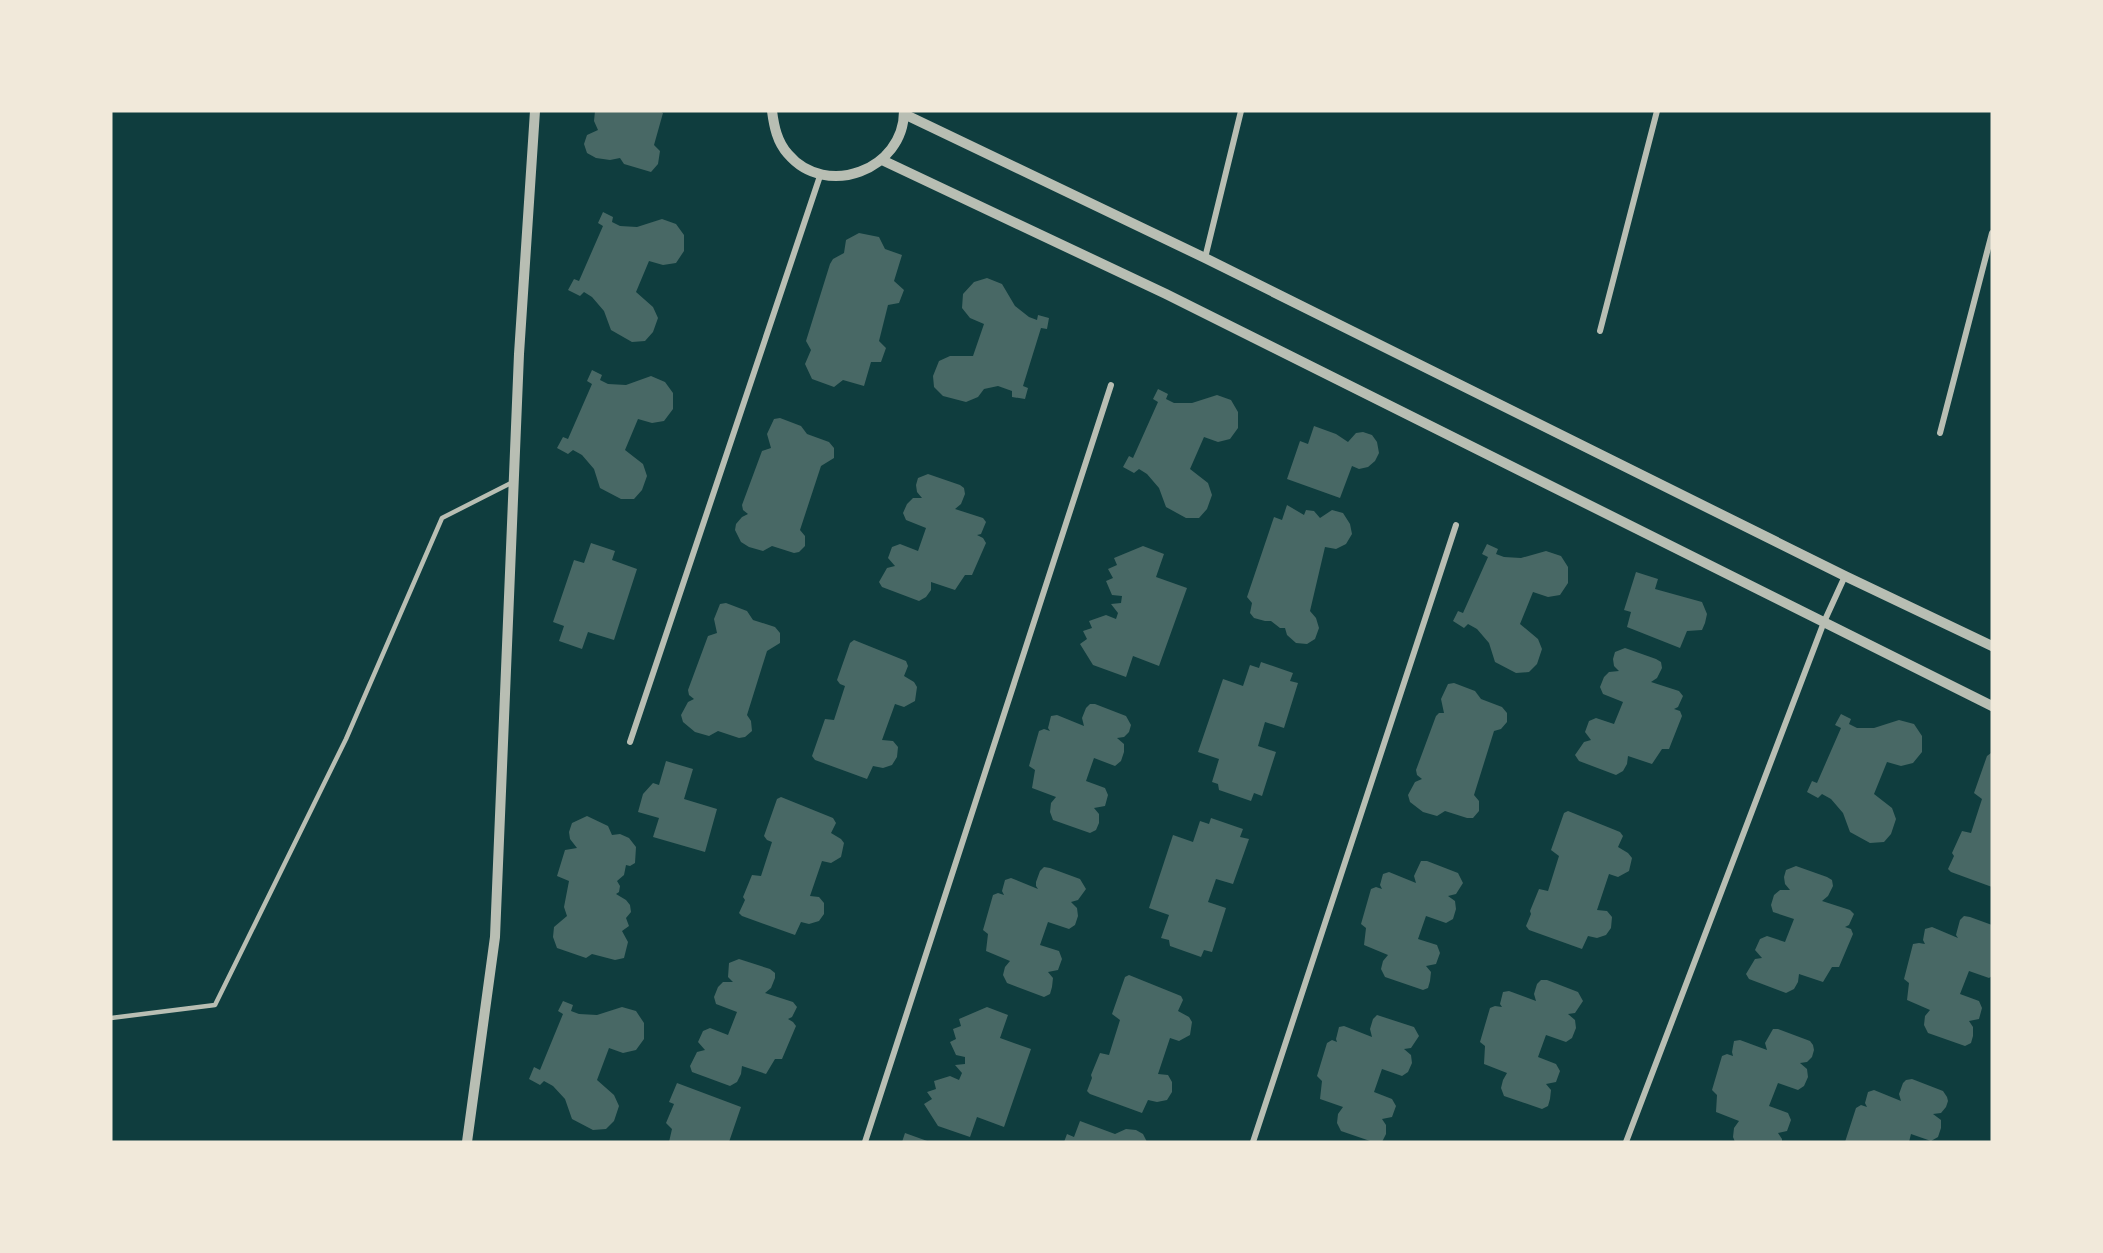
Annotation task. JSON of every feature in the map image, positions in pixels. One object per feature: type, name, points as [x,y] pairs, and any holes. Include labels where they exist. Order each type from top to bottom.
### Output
[{"type":"street","points":[[467,1142],[495,938],[519,354],[535,111]]},
{"type":"street","points":[[772,111],[775,132],[788,154],[809,170],[834,177],[860,173],[882,160],[898,140],[904,113],[1205,258],[1845,576],[1992,646]]},
{"type":"street","points":[[1205,258],[1241,111]]},
{"type":"street","points":[[1600,331],[1657,111]]},
{"type":"street","points":[[882,160],[1187,305],[1479,448],[1992,706]]},
{"type":"street","points":[[630,742],[821,173]]},
{"type":"street","points":[[1940,433],[1992,233]]},
{"type":"street","points":[[865,1142],[1111,386]]},
{"type":"street","points":[[1254,1142],[1456,525]]},
{"type":"street","points":[[1626,1142],[1824,622],[1845,576]]},
{"type":"lane","points":[[111,1018],[215,1005],[346,739],[442,518],[513,482]]},
{"type":"building","points":[[595,111],[660,111],[663,113],[654,145],[660,151],[658,164],[651,172],[624,164],[620,158],[610,160],[596,158],[587,153],[584,144],[587,135],[598,130],[594,121]]},
{"type":"building","points":[[603,212],[613,217],[612,222],[620,226],[637,227],[662,219],[676,224],[684,235],[684,251],[676,263],[663,265],[649,261],[636,292],[653,307],[658,318],[653,332],[645,341],[632,342],[611,330],[604,311],[592,297],[584,292],[580,296],[568,290],[574,279],[579,281],[603,226],[598,223]]},
{"type":"building","points":[[859,233],[879,237],[885,249],[902,255],[894,281],[904,290],[899,303],[888,305],[879,341],[886,348],[881,362],[871,362],[864,386],[843,380],[834,387],[812,379],[805,364],[811,350],[806,341],[830,264],[833,259],[844,253],[846,240]]},
{"type":"building","points":[[987,278],[1002,284],[1015,306],[1029,317],[1037,320],[1038,315],[1049,318],[1047,329],[1041,328],[1023,386],[1028,388],[1025,399],[1012,397],[1012,391],[998,386],[984,389],[978,397],[966,402],[943,396],[934,387],[933,376],[939,361],[950,356],[973,356],[984,324],[970,318],[962,308],[963,294],[974,282]]},
{"type":"building","points":[[592,370],[602,375],[600,380],[608,384],[626,385],[651,376],[665,382],[673,393],[673,409],[664,421],[652,423],[638,419],[625,450],[643,464],[647,476],[642,490],[634,499],[621,499],[600,488],[594,469],[582,455],[573,450],[568,454],[557,448],[563,437],[568,439],[592,384],[587,381]]},
{"type":"building","points":[[1158,389],[1168,394],[1166,399],[1174,403],[1192,403],[1217,395],[1231,400],[1238,412],[1238,428],[1230,439],[1218,442],[1204,437],[1190,469],[1208,483],[1212,495],[1207,509],[1199,518],[1186,518],[1166,507],[1159,488],[1147,474],[1139,469],[1134,473],[1123,467],[1129,456],[1133,458],[1158,402],[1153,399]]},
{"type":"building","points":[[780,418],[801,426],[807,434],[829,442],[834,448],[834,458],[821,466],[800,530],[805,536],[805,546],[799,552],[794,553],[772,546],[763,551],[749,547],[741,542],[735,530],[736,524],[748,514],[743,510],[742,505],[762,451],[771,448],[767,434],[774,419]]},
{"type":"building","points":[[1314,426],[1336,434],[1348,442],[1356,433],[1363,432],[1372,435],[1377,442],[1379,453],[1375,461],[1368,467],[1359,469],[1352,466],[1340,498],[1287,479],[1300,441],[1308,444]]},
{"type":"building","points":[[928,474],[964,488],[965,494],[961,504],[955,509],[983,518],[986,522],[981,534],[977,535],[986,543],[972,575],[965,575],[955,590],[931,582],[931,590],[919,601],[882,587],[879,582],[887,568],[895,566],[888,558],[892,547],[900,544],[918,551],[926,528],[906,520],[903,513],[913,498],[922,498],[917,492],[916,485],[918,478]]},
{"type":"building","points":[[1287,505],[1304,515],[1306,510],[1314,511],[1320,518],[1332,510],[1343,513],[1350,524],[1352,534],[1346,544],[1336,549],[1325,547],[1310,611],[1316,618],[1319,628],[1315,639],[1307,644],[1296,643],[1287,635],[1285,628],[1280,628],[1271,621],[1254,618],[1250,613],[1252,603],[1247,597],[1274,517],[1282,520]]},
{"type":"building","points":[[591,543],[615,551],[612,560],[637,569],[614,640],[588,632],[582,649],[559,641],[564,626],[553,622],[574,560],[584,563]]},
{"type":"building","points":[[1487,544],[1498,549],[1496,554],[1504,557],[1521,558],[1546,551],[1561,556],[1568,567],[1568,583],[1560,595],[1548,597],[1533,592],[1520,624],[1538,639],[1542,649],[1537,664],[1529,672],[1516,673],[1495,662],[1489,643],[1477,629],[1468,624],[1464,628],[1453,621],[1458,611],[1463,613],[1488,557],[1482,554]]},
{"type":"building","points":[[1143,546],[1164,554],[1156,577],[1187,588],[1159,666],[1133,656],[1126,677],[1093,665],[1080,644],[1087,639],[1083,631],[1092,628],[1089,621],[1106,615],[1116,619],[1118,613],[1111,604],[1121,603],[1122,596],[1112,595],[1106,581],[1113,578],[1108,569],[1117,565],[1114,558]]},
{"type":"building","points":[[1636,572],[1658,579],[1655,589],[1702,602],[1707,614],[1702,630],[1687,631],[1680,648],[1627,627],[1631,612],[1624,610]]},
{"type":"building","points":[[726,603],[747,611],[753,620],[775,627],[780,633],[780,643],[767,651],[747,715],[751,721],[752,731],[745,737],[739,738],[718,731],[709,736],[695,732],[683,722],[681,715],[688,702],[694,699],[689,695],[688,690],[708,636],[717,633],[714,619],[720,604]]},
{"type":"building","points":[[854,640],[906,661],[908,666],[904,676],[914,682],[917,687],[915,701],[904,707],[895,704],[882,740],[893,741],[898,747],[897,757],[892,765],[883,768],[873,766],[867,779],[815,760],[812,756],[825,719],[834,720],[845,686],[837,680],[850,643]]},
{"type":"building","points":[[1625,648],[1661,662],[1662,668],[1657,678],[1651,682],[1679,691],[1683,696],[1678,707],[1674,709],[1680,711],[1682,716],[1669,749],[1662,749],[1652,764],[1628,756],[1623,771],[1616,775],[1579,761],[1575,755],[1584,742],[1591,740],[1585,732],[1589,721],[1596,718],[1614,724],[1623,702],[1603,694],[1600,687],[1609,672],[1619,671],[1614,666],[1613,659],[1615,652]]},
{"type":"building","points":[[1261,662],[1293,673],[1290,681],[1298,683],[1284,728],[1265,722],[1258,746],[1276,752],[1262,796],[1254,793],[1251,801],[1219,790],[1218,784],[1212,782],[1219,759],[1198,752],[1223,679],[1243,686],[1250,665],[1259,668]]},
{"type":"building","points":[[1454,683],[1475,691],[1481,699],[1502,707],[1507,713],[1507,722],[1501,729],[1494,731],[1474,795],[1479,801],[1479,811],[1473,818],[1445,811],[1437,816],[1423,812],[1410,802],[1408,795],[1415,782],[1422,779],[1417,775],[1416,770],[1436,716],[1444,713],[1441,699],[1448,684]]},
{"type":"building","points":[[1090,704],[1126,716],[1131,725],[1124,737],[1117,738],[1124,744],[1121,761],[1115,766],[1094,758],[1086,781],[1105,788],[1108,795],[1105,806],[1094,808],[1099,814],[1099,823],[1096,830],[1090,833],[1053,820],[1050,812],[1051,803],[1056,797],[1032,788],[1035,770],[1029,766],[1039,731],[1044,729],[1050,731],[1048,728],[1051,716],[1057,715],[1084,726],[1082,718]]},
{"type":"building","points":[[1841,714],[1851,719],[1849,724],[1857,728],[1874,728],[1899,720],[1914,724],[1922,736],[1922,752],[1913,763],[1901,766],[1887,762],[1874,794],[1892,808],[1896,819],[1891,834],[1884,842],[1870,843],[1850,832],[1843,813],[1831,799],[1822,794],[1818,798],[1807,792],[1812,781],[1817,783],[1841,728],[1835,725]]},
{"type":"building","points":[[1991,753],[1992,887],[1948,869],[1962,831],[1971,833],[1982,799],[1974,793],[1987,756]]},
{"type":"building","points":[[666,761],[693,769],[684,799],[717,809],[705,852],[653,837],[659,818],[638,812],[643,794],[653,783],[659,785]]},
{"type":"building","points":[[781,797],[833,818],[836,823],[831,833],[844,843],[841,857],[831,863],[822,861],[810,896],[819,897],[824,903],[824,914],[819,921],[809,924],[801,922],[795,935],[739,913],[752,875],[761,876],[772,842],[764,836],[777,799]]},
{"type":"building","points":[[1568,811],[1620,832],[1623,836],[1618,847],[1632,858],[1629,871],[1618,877],[1609,874],[1597,910],[1607,911],[1612,917],[1611,928],[1606,935],[1597,938],[1588,936],[1582,949],[1529,930],[1526,926],[1539,889],[1548,891],[1559,856],[1551,850],[1564,813]]},
{"type":"building","points":[[587,816],[608,826],[612,835],[620,834],[629,838],[636,847],[635,863],[630,866],[626,865],[624,875],[617,881],[620,886],[616,894],[626,900],[631,912],[626,918],[629,926],[622,931],[628,942],[624,958],[615,960],[592,954],[586,958],[557,948],[553,937],[554,927],[567,916],[564,907],[569,881],[557,876],[565,850],[577,848],[570,839],[569,832],[572,823]]},
{"type":"building","points":[[1211,818],[1243,829],[1240,837],[1249,839],[1233,884],[1216,879],[1208,902],[1226,908],[1212,952],[1204,950],[1201,957],[1170,946],[1169,940],[1161,938],[1169,915],[1149,908],[1173,835],[1193,842],[1200,821],[1209,824]]},
{"type":"building","points":[[1421,861],[1427,861],[1458,873],[1463,883],[1456,894],[1448,896],[1455,901],[1456,909],[1453,919],[1446,923],[1426,916],[1418,939],[1437,945],[1440,953],[1436,964],[1426,966],[1431,972],[1430,981],[1428,988],[1423,990],[1385,977],[1381,969],[1388,955],[1364,945],[1366,928],[1361,924],[1371,889],[1376,887],[1382,889],[1380,885],[1383,874],[1389,872],[1416,883],[1414,876]]},
{"type":"building","points":[[1796,866],[1832,880],[1833,886],[1828,896],[1822,901],[1850,910],[1854,914],[1849,925],[1845,927],[1851,929],[1853,934],[1839,967],[1832,967],[1823,982],[1799,974],[1794,989],[1786,993],[1749,979],[1746,974],[1755,959],[1762,958],[1755,950],[1760,939],[1767,936],[1785,942],[1794,919],[1773,912],[1771,905],[1774,895],[1780,890],[1790,890],[1785,884],[1784,877],[1786,870]]},
{"type":"building","points":[[1044,867],[1080,879],[1086,889],[1078,900],[1071,902],[1077,908],[1078,916],[1075,925],[1069,929],[1048,922],[1040,945],[1059,951],[1062,959],[1058,970],[1048,972],[1053,978],[1052,987],[1050,994],[1044,997],[1007,983],[1003,975],[1010,961],[986,951],[988,934],[983,930],[993,895],[998,893],[1004,895],[1002,891],[1005,880],[1011,878],[1038,889],[1036,882]]},
{"type":"building","points":[[1964,916],[1992,925],[1992,976],[1989,978],[1969,971],[1960,994],[1979,1001],[1982,1008],[1979,1019],[1969,1021],[1973,1027],[1973,1036],[1971,1043],[1965,1046],[1928,1033],[1924,1025],[1925,1016],[1930,1010],[1907,1000],[1909,983],[1904,979],[1913,944],[1925,944],[1923,940],[1925,929],[1932,927],[1958,938],[1956,935],[1960,920]]},
{"type":"building","points":[[739,959],[770,969],[775,973],[771,988],[765,993],[793,1002],[797,1007],[792,1017],[788,1019],[796,1026],[782,1059],[775,1059],[766,1074],[742,1066],[737,1082],[730,1086],[692,1072],[690,1066],[697,1052],[705,1050],[698,1042],[703,1031],[710,1028],[728,1035],[737,1012],[716,1004],[714,997],[723,982],[733,982],[728,977],[729,963]]},
{"type":"building","points":[[1129,975],[1181,996],[1183,1000],[1178,1011],[1189,1017],[1192,1022],[1190,1035],[1179,1041],[1170,1038],[1158,1074],[1168,1075],[1172,1082],[1172,1092],[1167,1100],[1157,1102],[1148,1100],[1142,1113],[1087,1091],[1100,1053],[1109,1055],[1120,1020],[1112,1014],[1125,977]]},
{"type":"building","points":[[1541,980],[1547,980],[1578,992],[1583,1001],[1575,1013],[1568,1014],[1575,1020],[1576,1028],[1572,1038],[1566,1042],[1546,1035],[1538,1057],[1556,1064],[1560,1071],[1556,1082],[1546,1084],[1551,1090],[1550,1099],[1548,1106],[1542,1109],[1504,1096],[1501,1088],[1507,1073],[1484,1064],[1485,1046],[1480,1042],[1490,1008],[1502,1007],[1500,1004],[1503,992],[1509,991],[1536,1001],[1534,994]]},
{"type":"building","points":[[563,1001],[573,1005],[571,1011],[579,1014],[597,1015],[622,1007],[636,1011],[644,1023],[644,1039],[636,1050],[623,1053],[609,1048],[597,1080],[614,1095],[619,1106],[614,1121],[606,1129],[593,1130],[572,1119],[565,1099],[553,1086],[544,1081],[540,1085],[529,1079],[534,1067],[540,1070],[563,1014],[558,1011]]},
{"type":"building","points":[[987,1007],[1008,1015],[1000,1038],[1031,1049],[1004,1127],[977,1117],[970,1137],[938,1126],[924,1104],[932,1099],[927,1092],[936,1089],[934,1081],[950,1076],[959,1080],[962,1073],[955,1065],[965,1064],[965,1057],[956,1055],[950,1042],[956,1039],[953,1029],[961,1026],[959,1019]]},
{"type":"building","points":[[1377,1015],[1414,1027],[1419,1036],[1411,1048],[1404,1049],[1411,1055],[1412,1063],[1408,1072],[1402,1076],[1382,1069],[1374,1092],[1392,1099],[1396,1106],[1392,1117],[1382,1119],[1386,1125],[1386,1134],[1382,1142],[1373,1142],[1341,1131],[1337,1123],[1338,1114],[1343,1107],[1320,1099],[1322,1081],[1317,1076],[1327,1043],[1332,1040],[1337,1042],[1339,1027],[1344,1026],[1372,1037],[1370,1029]]},
{"type":"building","points":[[1773,1029],[1810,1041],[1813,1045],[1812,1057],[1807,1062],[1800,1063],[1807,1069],[1808,1077],[1804,1086],[1798,1090],[1778,1083],[1769,1106],[1788,1113],[1791,1120],[1787,1131],[1778,1133],[1782,1142],[1735,1142],[1734,1128],[1739,1121],[1716,1112],[1717,1095],[1712,1090],[1722,1056],[1727,1054],[1733,1056],[1734,1041],[1740,1040],[1767,1050],[1765,1043]]},
{"type":"building","points":[[1912,1079],[1943,1091],[1947,1097],[1946,1107],[1941,1113],[1933,1114],[1941,1120],[1938,1137],[1931,1141],[1911,1134],[1909,1142],[1845,1142],[1856,1108],[1861,1105],[1867,1107],[1865,1103],[1868,1092],[1874,1090],[1901,1101],[1899,1094],[1903,1083]]},
{"type":"building","points":[[677,1083],[741,1107],[729,1142],[669,1142],[672,1129],[666,1123],[674,1104],[669,1102]]},
{"type":"building","points":[[1080,1121],[1115,1134],[1126,1129],[1136,1130],[1143,1134],[1147,1142],[1064,1142],[1067,1134],[1074,1137]]},
{"type":"building","points":[[905,1133],[930,1142],[902,1142]]}]
